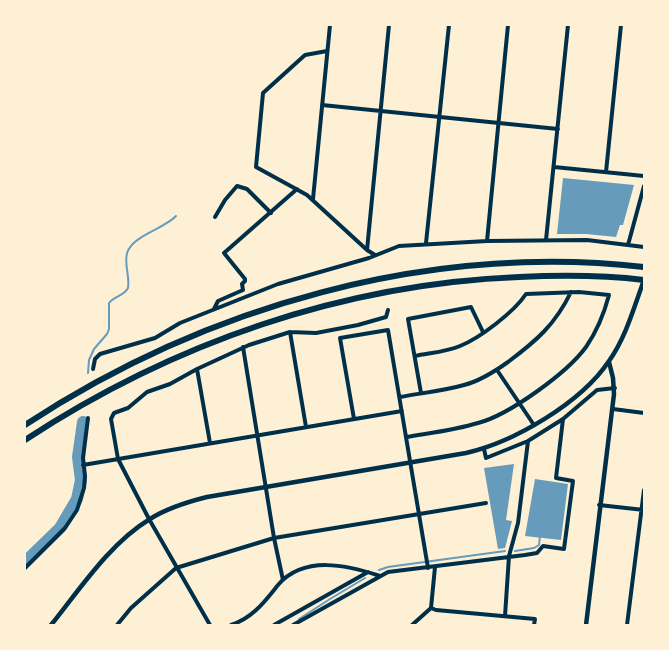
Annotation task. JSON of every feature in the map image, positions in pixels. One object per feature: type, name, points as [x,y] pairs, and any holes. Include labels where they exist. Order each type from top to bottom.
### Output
[{"type":"highway","points":[[25,425],[86,388],[142,358],[213,328],[265,309],[328,291],[404,275],[495,265],[545,262],[644,267]]},
{"type":"highway","points":[[25,440],[78,407],[167,361],[213,341],[310,309],[412,287],[461,281],[552,275],[644,280]]},
{"type":"street","points":[[313,199],[330,25]]},
{"type":"street","points":[[367,250],[389,25]]},
{"type":"street","points":[[426,243],[449,25]]},
{"type":"street","points":[[487,241],[508,25]]},
{"type":"street","points":[[546,240],[568,25]]},
{"type":"street","points":[[606,172],[621,25]]},
{"type":"street","points":[[327,51],[305,55],[263,93],[256,168],[313,199],[367,250],[375,255]]},
{"type":"street","points":[[322,105],[558,129]]},
{"type":"street","points":[[554,167],[644,176]]},
{"type":"street","points":[[215,217],[225,200],[237,186],[246,188],[271,213]]},
{"type":"street","points":[[628,245],[644,186]]},
{"type":"street","points":[[214,309],[218,302],[244,290],[242,284],[245,279],[224,253],[297,189]]},
{"type":"street","points":[[93,369],[94,360],[100,354],[155,338],[180,323],[278,284],[375,255],[398,246],[487,241],[587,240],[644,247]]},
{"type":"street","points":[[51,625],[111,551],[149,519],[173,508],[196,500],[484,449],[518,435],[590,384],[609,362],[626,330],[644,280]]},
{"type":"street","points":[[400,397],[465,385],[497,370],[531,345],[546,331],[571,292]]},
{"type":"street","points":[[406,437],[478,423],[502,414],[520,403],[574,360],[585,348],[599,324],[609,295],[571,292],[526,294],[514,310],[458,347],[415,356]]},
{"type":"street","points":[[637,298],[644,299]]},
{"type":"street","points":[[421,393],[408,319],[471,307],[483,332]]},
{"type":"street","points":[[210,625],[176,568],[118,459],[111,419],[114,413],[128,408],[147,392],[170,384],[243,347],[290,332],[316,333],[358,325],[386,317],[388,310]]},
{"type":"street","points":[[354,419],[340,338],[388,330],[428,566]]},
{"type":"street","points":[[290,332],[306,427]]},
{"type":"street","points":[[243,347],[274,538],[283,580]]},
{"type":"street","points":[[586,625],[614,388],[609,362]]},
{"type":"street","points":[[198,369],[210,443]]},
{"type":"street","points":[[497,370],[534,425]]},
{"type":"street","points":[[484,449],[486,458],[528,441],[564,419],[597,390],[614,388]]},
{"type":"street","points":[[612,409],[644,413]]},
{"type":"street","points":[[84,465],[402,411]]},
{"type":"street","points":[[25,568],[65,528],[77,510],[83,493],[85,476],[83,449],[88,418]]},
{"type":"street","points":[[293,625],[388,572],[537,553],[543,546],[564,549],[573,481],[556,478],[564,419]]},
{"type":"street","points":[[504,616],[509,556],[518,523],[528,441]]},
{"type":"street","points":[[627,625],[644,490]]},
{"type":"street","points":[[117,625],[131,608],[176,568],[274,538],[486,503]]},
{"type":"street","points":[[599,505],[642,510]]},
{"type":"street","points":[[231,625],[240,622],[255,611],[283,580],[295,571],[312,566],[330,565],[380,576]]},
{"type":"street","points":[[412,625],[431,608],[435,567]]},
{"type":"street","points":[[274,625],[368,572]]},
{"type":"street","points":[[431,608],[535,619],[534,625]]},
{"type":"water","points":[[563,178],[634,185],[623,225],[620,225],[616,237],[557,234]]},
{"type":"water","points":[[514,464],[506,520],[512,521],[505,548],[498,549],[484,468]]},
{"type":"water","points":[[535,479],[568,484],[561,540],[525,536]]},
{"type":"waterway","points":[[88,373],[89,360],[94,349],[109,329],[109,303],[128,288],[126,257],[130,247],[136,241],[171,221],[176,216]]},
{"type":"waterway","points":[[25,562],[60,528],[77,499],[81,480],[78,457],[83,422]]},
{"type":"waterway","points":[[515,551],[534,548],[539,545],[540,536]]},
{"type":"waterway","points":[[379,570],[388,567],[505,551]]},
{"type":"waterway","points":[[299,619],[365,578]]}]
